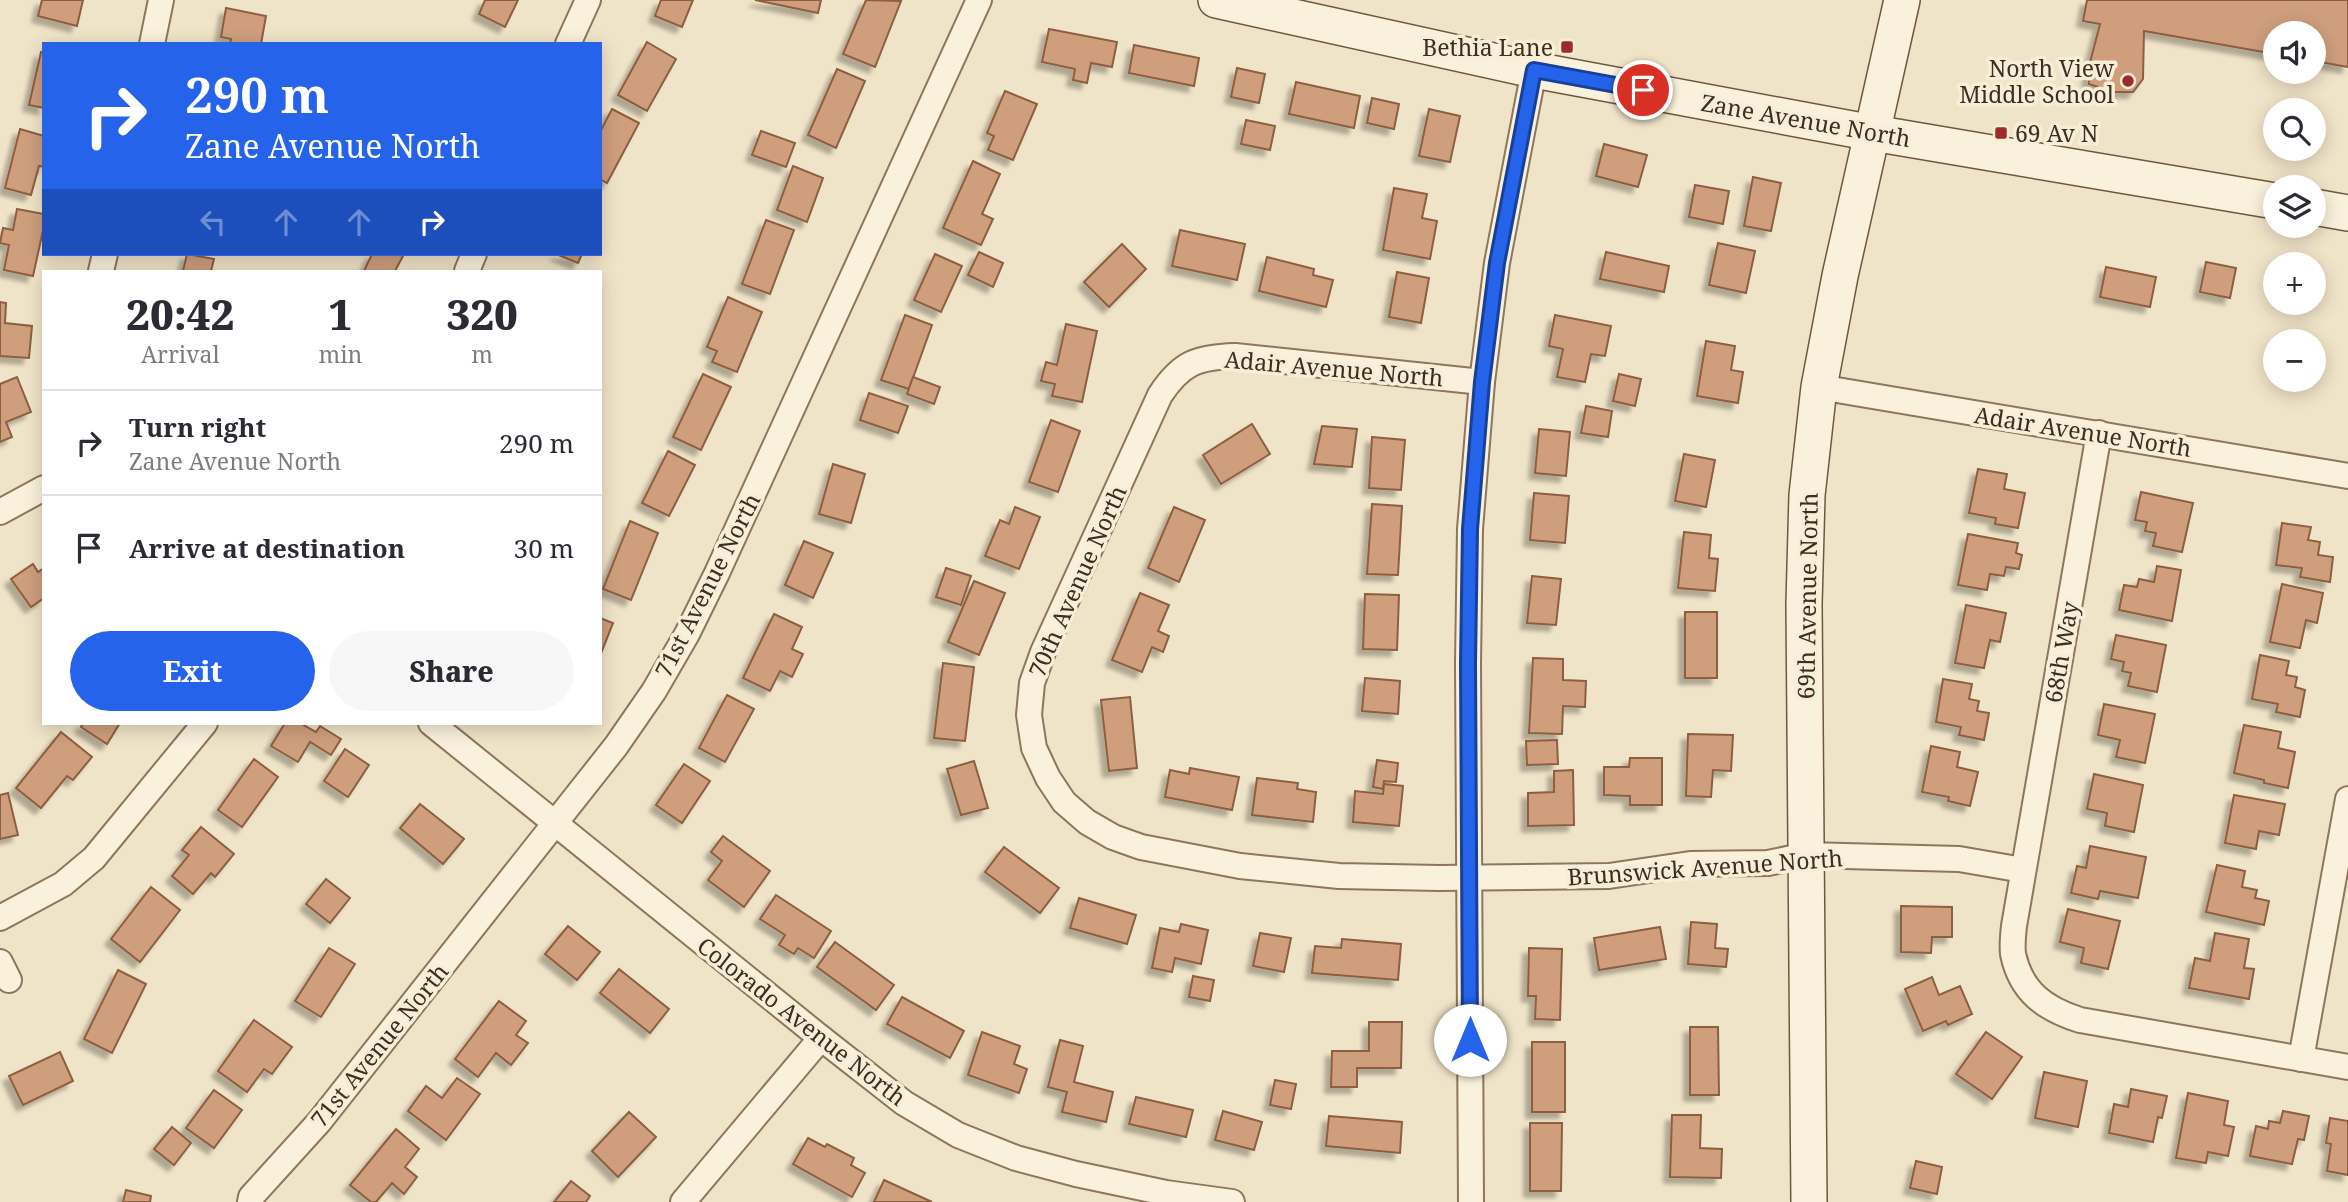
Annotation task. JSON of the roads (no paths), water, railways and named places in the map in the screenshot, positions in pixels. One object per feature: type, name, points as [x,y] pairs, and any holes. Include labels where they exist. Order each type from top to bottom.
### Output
[{"type":"street","points":[[152,42],[161,0]]},
{"type":"street","points":[[569,42],[587,0]]},
{"type":"street","name":"71st Avenue North","points":[[250,1202],[251,1197],[319,1122],[556,823],[616,746],[654,691],[718,573],[979,0]]},
{"type":"street","name":"Zane Avenue North","points":[[1216,0],[1534,70],[1873,133],[2263,199]]},
{"type":"street","name":"69th Avenue North","points":[[1809,1202],[1804,604],[1806,522],[1819,387],[1840,276],[1902,0]]},
{"type":"street","points":[[1471,1202],[1468,663],[1470,529],[1482,382],[1497,263],[1534,70]]},
{"type":"street","points":[[2326,209],[2348,213]]},
{"type":"street","name":"Adair Avenue North","points":[[1187,364],[1211,357],[1234,356],[1482,382]]},
{"type":"street","name":"70th Avenue North","points":[[1142,847],[1087,822],[1064,802],[1048,778],[1034,748],[1029,715],[1032,683],[1049,640],[1160,395],[1171,379],[1187,364]]},
{"type":"street","name":"Adair Avenue North","points":[[1819,387],[2348,476]]},
{"type":"street","name":"68th Way","points":[[2023,870],[2099,433]]},
{"type":"street","points":[[0,512],[42,489]]},
{"type":"street","points":[[0,918],[63,884],[94,858],[203,725]]},
{"type":"street","name":"Colorado Avenue North","points":[[434,725],[904,1103],[958,1135],[1016,1158],[1166,1193],[1232,1202]]},
{"type":"street","points":[[2301,1059],[2348,799]]},
{"type":"street","name":"Brunswick Avenue North","points":[[1142,847],[1240,866],[1339,876],[1609,876],[1690,864],[1768,863],[1806,855],[1959,859],[2023,870]]},
{"type":"street","points":[[2023,870],[2014,926],[2013,953],[2021,975],[2035,998],[2055,1012],[2080,1020],[2348,1067]]},
{"type":"street","points":[[683,1202],[821,1038]]},
{"type":"place","name":"Bethia Lane","points":[[1567,47]]},
{"type":"place","name":"North View Middle School","points":[[2128,81]]},
{"type":"place","name":"69 Av N","points":[[2001,133]]}]
